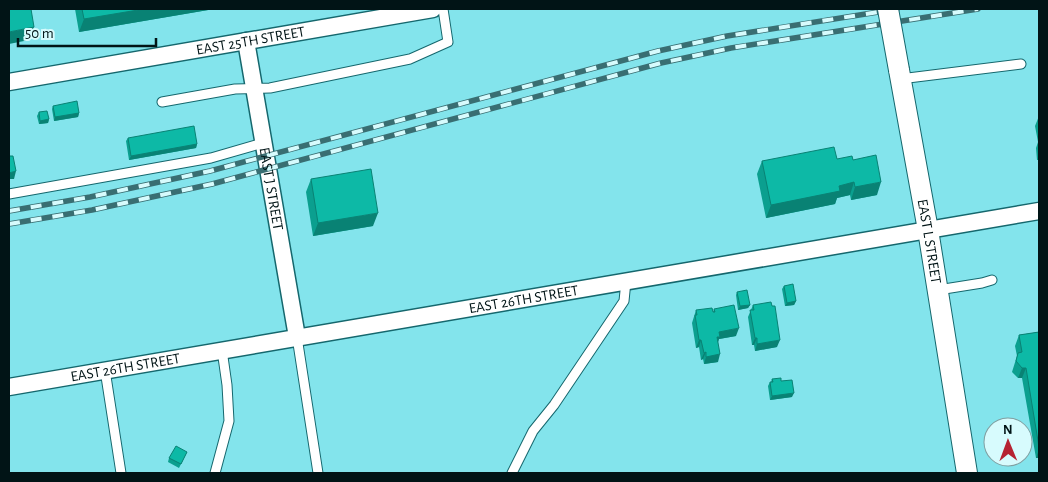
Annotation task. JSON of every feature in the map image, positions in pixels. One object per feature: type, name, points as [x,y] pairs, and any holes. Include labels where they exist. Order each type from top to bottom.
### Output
[{"type":"street","name":"EAST 25TH STREET","points":[[9,82],[433,9]]},
{"type":"street","name":"EAST L STREET","points":[[888,9],[928,230],[967,473]]},
{"type":"street","name":"EAST J STREET","points":[[246,41],[297,337]]},
{"type":"street","name":"EAST 26TH STREET","points":[[9,387],[1039,211]]},
{"type":"lane","points":[[162,102],[218,91],[270,88],[410,59],[448,42],[443,9]]},
{"type":"lane","points":[[899,74],[1021,64]]},
{"type":"lane","points":[[9,194],[210,158],[263,143]]},
{"type":"lane","points":[[937,290],[992,280]]},
{"type":"lane","points":[[512,473],[533,431],[554,405],[624,301],[626,281]]},
{"type":"lane","points":[[297,337],[318,473]]},
{"type":"lane","points":[[215,473],[228,421],[227,385],[222,350]]},
{"type":"lane","points":[[105,370],[121,473]]},
{"type":"building","points":[[9,9],[31,9],[34,27],[9,32]]},
{"type":"building","points":[[82,9],[144,9],[84,19]]},
{"type":"building","points":[[77,101],[79,113],[55,117],[53,106]]},
{"type":"building","points":[[47,111],[49,119],[40,121],[39,112]]},
{"type":"building","points":[[194,126],[197,144],[131,156],[128,138]]},
{"type":"building","points":[[834,147],[837,159],[852,156],[853,160],[876,155],[881,182],[855,187],[854,182],[839,186],[840,191],[771,205],[762,161]]},
{"type":"building","points":[[9,156],[13,156],[16,171],[9,173]]},
{"type":"building","points":[[371,169],[378,213],[318,223],[311,179]]},
{"type":"building","points":[[793,284],[796,301],[787,303],[784,286]]},
{"type":"building","points":[[747,290],[750,305],[740,306],[737,292]]},
{"type":"building","points":[[771,302],[772,306],[775,306],[780,340],[757,344],[750,310],[754,310],[753,305]]},
{"type":"building","points":[[734,305],[739,328],[719,332],[720,337],[717,337],[720,354],[706,357],[706,352],[704,353],[701,340],[699,340],[696,310],[712,308],[713,312],[715,312],[714,309]]},
{"type":"building","points":[[1039,332],[1039,447],[1026,368],[1022,368],[1016,361],[1018,353],[1022,352],[1019,335]]},
{"type":"building","points":[[781,378],[781,381],[792,380],[794,393],[772,396],[770,382],[773,382],[772,379]]},
{"type":"building","points":[[176,446],[187,452],[181,464],[169,458]]},
{"type":"railway","points":[[9,211],[90,197],[210,171],[658,51],[727,36],[897,9]]},
{"type":"railway","points":[[9,224],[92,210],[212,184],[661,63],[731,48],[978,9]]}]
